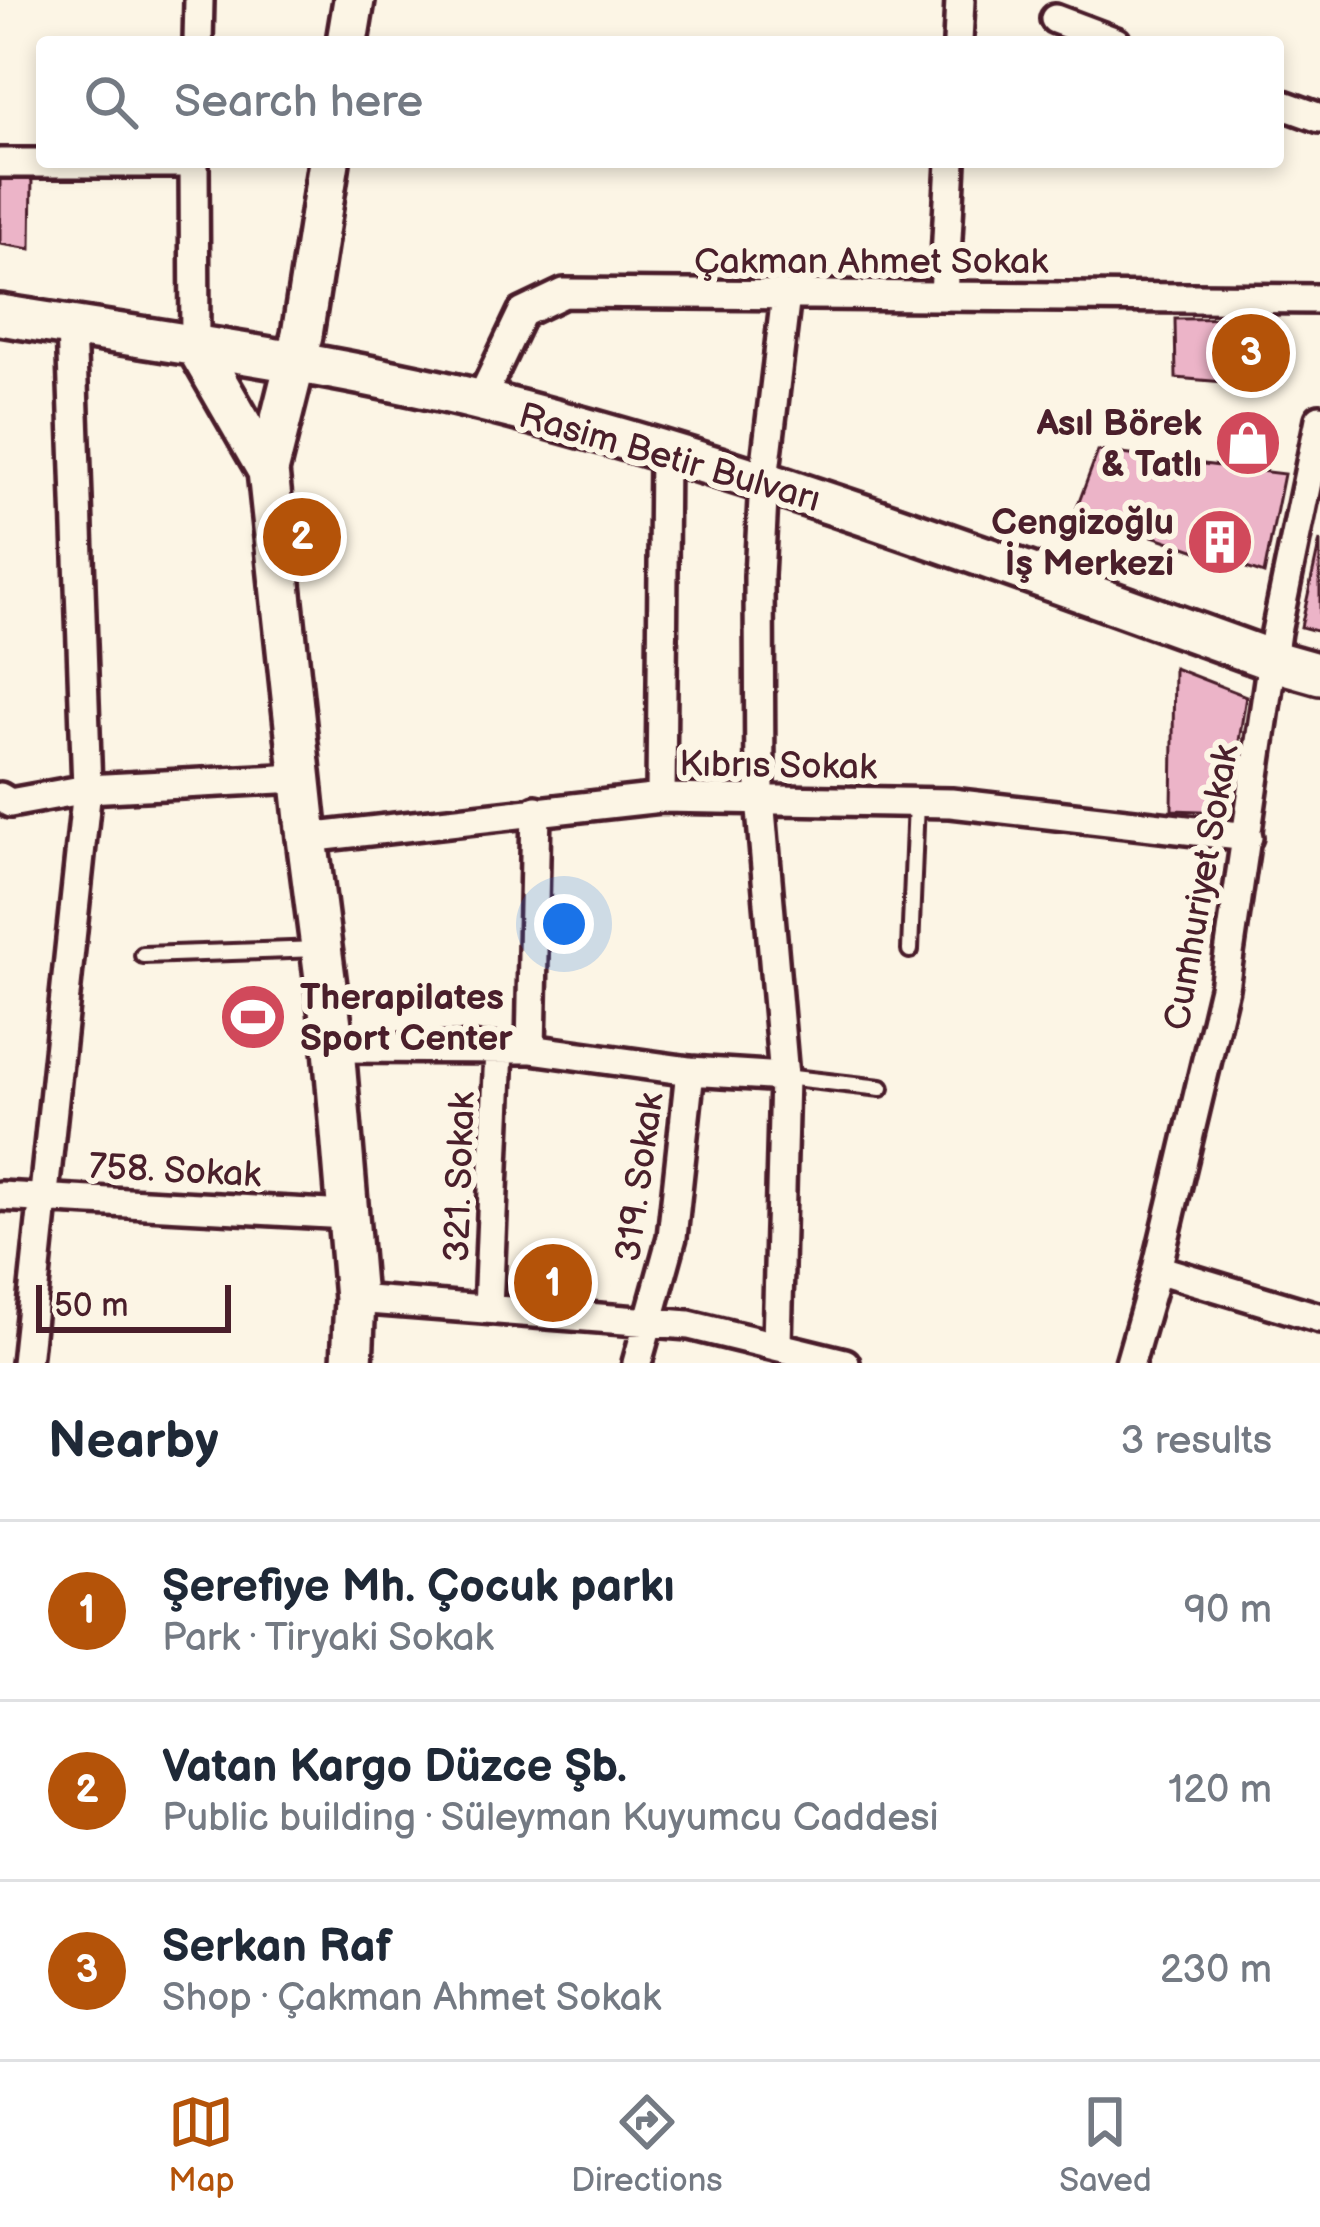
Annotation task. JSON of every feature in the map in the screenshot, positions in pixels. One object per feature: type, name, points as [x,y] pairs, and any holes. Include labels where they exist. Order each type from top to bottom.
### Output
[{"type":"main road","points":[[348,36],[354,0]]},
{"type":"main road","points":[[327,168],[296,362],[268,471],[334,1048],[355,1299],[352,1363]]},
{"type":"main road","name":"Rasim Betir Bulvarı","points":[[0,315],[296,362],[480,401],[664,451],[764,480],[1274,662],[1320,674]]},
{"type":"main road","points":[[195,344],[268,471]]},
{"type":"street","points":[[198,36],[199,0]]},
{"type":"street","points":[[958,36],[960,0]]},
{"type":"street","points":[[1055,20],[1099,36]]},
{"type":"street","points":[[1284,105],[1320,118]]},
{"type":"street","points":[[0,163],[36,163]]},
{"type":"street","points":[[194,168],[195,344]]},
{"type":"street","points":[[944,296],[951,168]]},
{"type":"street","name":"Çakman Ahmet Sokak","points":[[480,401],[523,313],[564,293],[1320,299]]},
{"type":"street","points":[[777,1343],[784,1077],[760,798],[759,576],[764,480],[786,295]]},
{"type":"street","points":[[26,1363],[87,789],[71,326]]},
{"type":"street","name":"Cumhuriyet Sokak","points":[[1130,1363],[1224,988],[1276,632],[1320,419]]},
{"type":"street","points":[[661,798],[664,451]]},
{"type":"street","points":[[0,797],[10,803],[87,789],[300,778]]},
{"type":"street","name":"Kıbrıs Sokak","points":[[307,838],[661,798],[951,803],[1248,837]]},
{"type":"street","points":[[531,1049],[536,810]]},
{"type":"street","points":[[334,1048],[531,1049],[690,1071],[784,1077]]},
{"type":"street","name":"321. Sokak","points":[[488,1309],[499,1049]]},
{"type":"street","name":"319. Sokak","points":[[637,1363],[672,1237],[690,1071]]},
{"type":"street","name":"758. Sokak","points":[[0,1196],[347,1215]]},
{"type":"street","points":[[1157,1269],[1320,1318]]},
{"type":"street","points":[[355,1299],[689,1325],[845,1363]]},
{"type":"lane","points":[[910,950],[916,802]]},
{"type":"lane","points":[[143,955],[321,949]]},
{"type":"lane","points":[[784,1077],[881,1088]]},
{"type":"building","points":[[32,176],[31,249],[0,244],[0,177]]},
{"type":"building","points":[[1272,318],[1261,385],[1176,378],[1175,319]]},
{"type":"building","name":"Cengizoğlu İş Merkezi","points":[[1098,451],[1284,474],[1264,574],[1076,510]]},
{"type":"building","points":[[1320,540],[1320,632],[1301,627]]},
{"type":"building","points":[[1174,668],[1246,696],[1228,812],[1172,810]]},
{"type":"place","name":"Serkan Raf","points":[[1251,353]]},
{"type":"place","name":"Asıl Börek & Tatlı","points":[[1248,443]]},
{"type":"place","name":"Vatan Kargo Düzce Şb.","points":[[302,537]]},
{"type":"place","name":"Cengizoğlu İş Merkezi","points":[[1220,542]]},
{"type":"place","name":"Therapilates Sport Center","points":[[253,1017]]},
{"type":"place","name":"Şerefiye Mh. Çocuk parkı","points":[[553,1283]]}]
